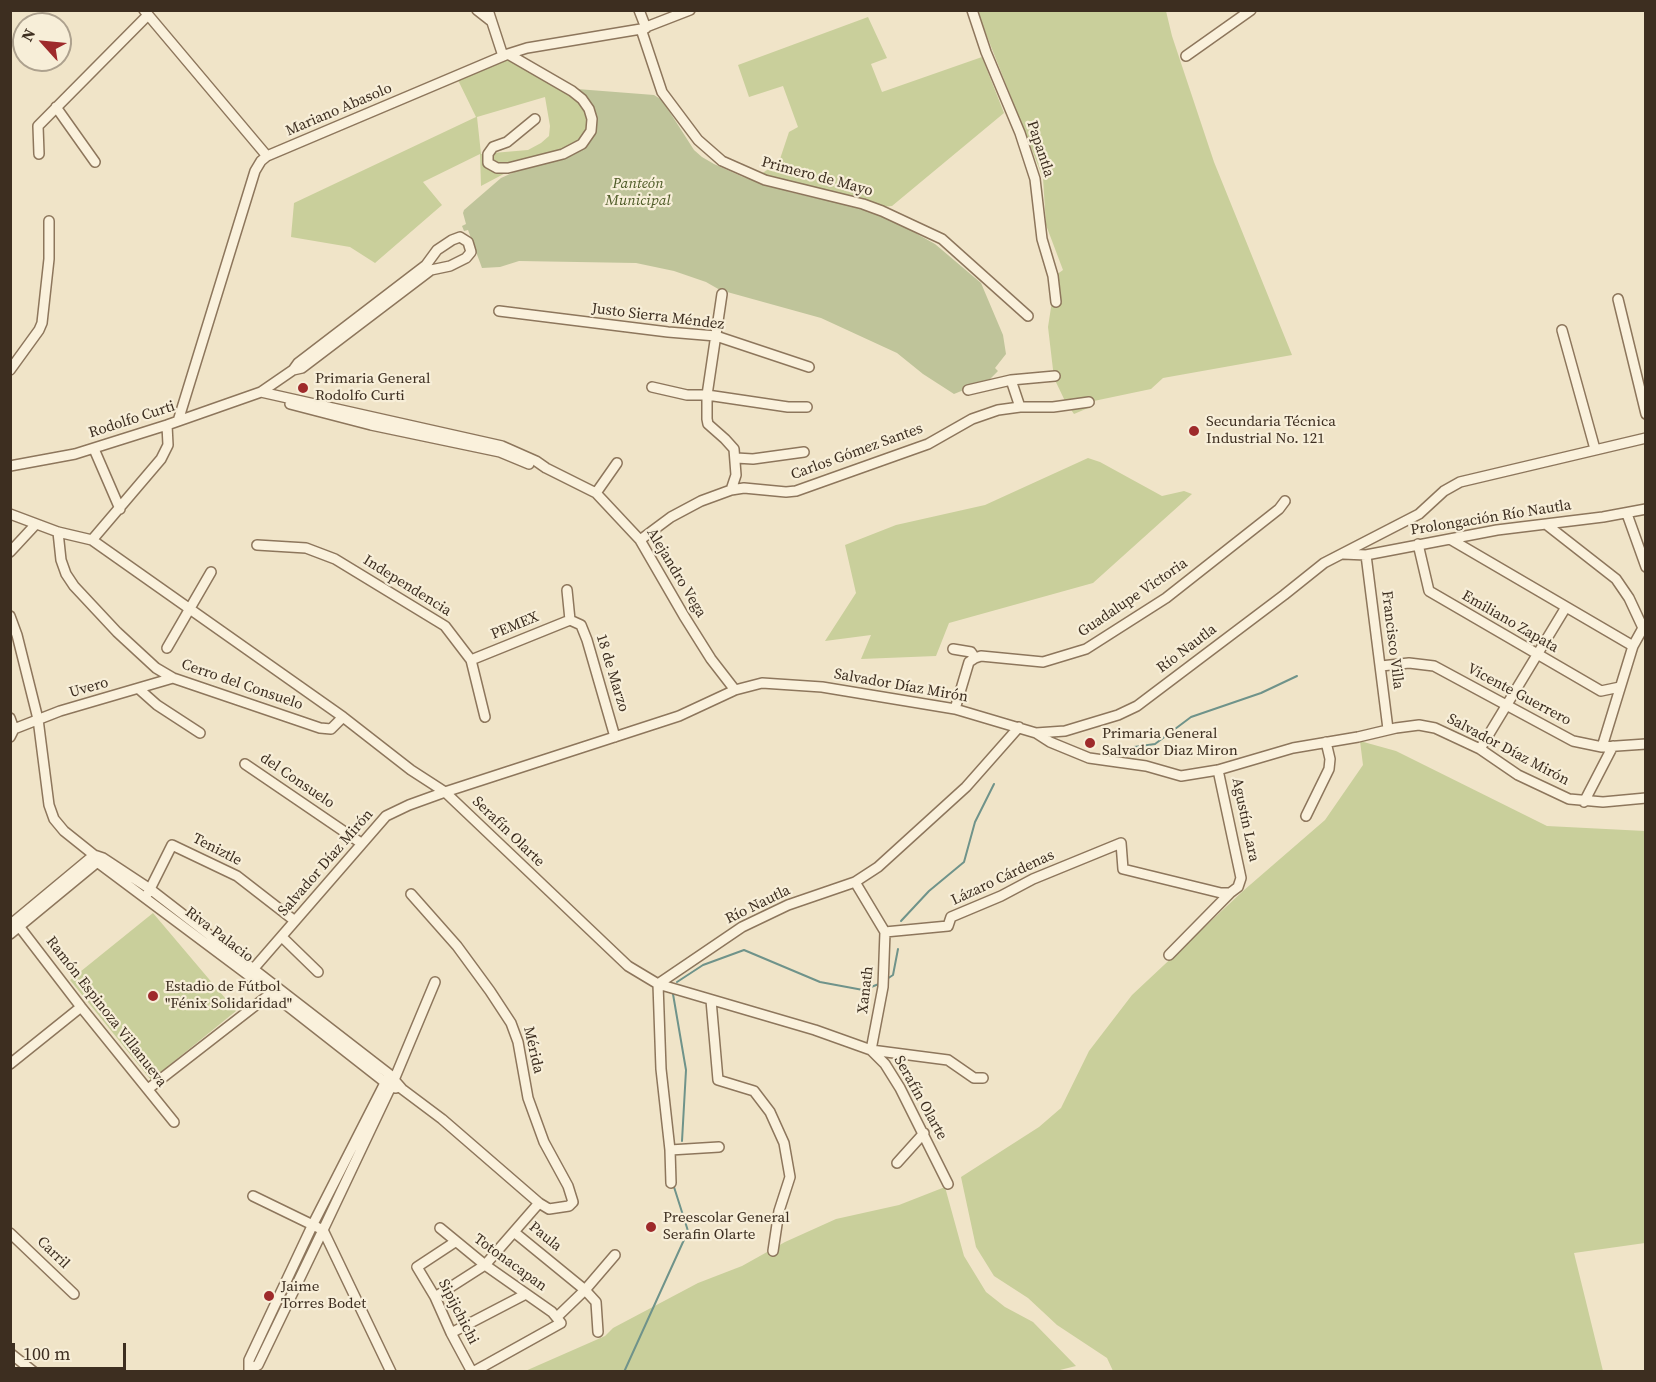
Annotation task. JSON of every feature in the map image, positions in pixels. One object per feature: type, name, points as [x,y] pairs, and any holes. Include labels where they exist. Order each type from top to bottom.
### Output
[{"type":"street","points":[[477,10],[491,21]]},
{"type":"street","points":[[488,10],[505,55],[572,91],[582,99],[592,119],[591,131],[582,144],[563,154],[508,168],[497,168],[488,163],[488,154],[493,147],[507,142],[535,119]]},
{"type":"street","name":"Primero de Mayo","points":[[639,10],[662,92],[698,140],[722,161],[765,180],[863,204],[905,220],[942,239],[1028,316]]},
{"type":"street","name":"Mariano Abasolo","points":[[267,156],[505,55],[527,48],[644,28],[690,10]]},
{"type":"street","name":"Papantla","points":[[972,10],[986,52],[1020,133],[1035,179],[1042,239],[1053,276],[1056,302]]},
{"type":"street","points":[[1186,56],[1251,10]]},
{"type":"street","points":[[39,154],[38,126],[146,13],[267,156],[255,171],[178,421]]},
{"type":"street","points":[[56,107],[95,162]]},
{"type":"street","points":[[10,370],[42,323],[49,259],[49,220]]},
{"type":"street","name":"Rodolfo Curti","points":[[10,466],[94,449],[261,392],[429,267]]},
{"type":"street","points":[[722,294],[706,395],[708,424],[734,449],[736,475],[731,490]]},
{"type":"street","points":[[1618,299],[1646,414]]},
{"type":"street","name":"Justo Sierra Méndez","points":[[500,311],[668,333],[716,336],[809,367]]},
{"type":"street","points":[[1562,330],[1595,449]]},
{"type":"street","points":[[968,390],[1011,380],[1055,376]]},
{"type":"street","points":[[1011,380],[1020,406]]},
{"type":"street","points":[[652,387],[687,395],[706,395],[788,407],[807,407]]},
{"type":"street","name":"Alejandro Vega","points":[[261,392],[372,421],[501,449],[536,461],[596,494],[640,540],[700,642],[735,690]]},
{"type":"street","name":"Carlos Gómez Santes","points":[[640,540],[681,511],[700,501],[731,490],[755,488],[796,491],[928,444],[984,414],[1020,406],[1053,406],[1089,402]]},
{"type":"street","points":[[92,540],[161,459],[168,445],[167,425]]},
{"type":"street","name":"Río Nautla","points":[[1036,733],[1065,730],[1118,715],[1137,706],[1324,563],[1419,514],[1444,491],[1460,482],[1646,438]]},
{"type":"street","points":[[94,449],[120,508]]},
{"type":"street","points":[[736,458],[753,459],[804,452]]},
{"type":"street","points":[[596,494],[617,463]]},
{"type":"street","name":"Guadalupe Victoria","points":[[975,658],[981,656],[1043,663],[1086,649],[1166,598],[1279,509],[1285,501]]},
{"type":"street","name":"Prolongación Río Nautla","points":[[1341,554],[1366,555],[1497,530],[1627,514],[1646,509]]},
{"type":"street","name":"Serafín Olarte","points":[[10,514],[58,532],[92,540],[344,717],[411,770],[445,792],[628,966],[658,984],[815,1029],[871,1050],[885,1064],[924,1133],[948,1184]]},
{"type":"street","points":[[1627,514],[1646,567]]},
{"type":"street","points":[[10,552],[36,524]]},
{"type":"street","points":[[1547,525],[1616,579],[1629,598],[1643,628],[1633,646],[1602,747]]},
{"type":"street","name":"Cerro del Consuelo","points":[[58,532],[61,560],[74,586],[138,654],[156,668],[173,678],[320,729],[331,729],[344,717]]},
{"type":"street","points":[[1450,538],[1633,646]]},
{"type":"street","name":"Emiliano Zapata","points":[[1418,544],[1429,591],[1601,691],[1620,687]]},
{"type":"street","name":"Independencia","points":[[257,545],[306,548],[335,559],[445,626],[471,660],[485,717]]},
{"type":"street","name":"Francisco Villa","points":[[1366,555],[1388,729]]},
{"type":"street","points":[[167,648],[211,572]]},
{"type":"street","points":[[567,590],[570,620]]},
{"type":"street","points":[[1480,749],[1566,607]]},
{"type":"street","name":"Riva Palacio","points":[[10,616],[38,719],[49,805],[54,819],[64,831],[145,898],[250,972]]},
{"type":"street","name":"PEMEX","points":[[471,660],[570,620]]},
{"type":"street","name":"18 de Marzo","points":[[570,620],[581,625],[587,640],[615,736]]},
{"type":"street","points":[[953,649],[971,652],[975,658],[969,662],[955,709]]},
{"type":"street","name":"Vicente Guerrero","points":[[1381,666],[1409,663],[1434,666],[1573,741],[1602,747],[1646,744]]},
{"type":"street","name":"Uvero","points":[[12,733],[38,719],[173,678]]},
{"type":"street","name":"Salvador Díaz Mirón","points":[[250,972],[386,816],[445,792],[679,716],[735,690],[762,683],[822,687],[955,709],[1036,733],[1050,742],[1089,758],[1146,766],[1181,776],[1218,770],[1293,748],[1419,725],[1435,728],[1480,749],[1518,775],[1569,799],[1584,802],[1646,798]]},
{"type":"street","points":[[139,689],[158,705],[200,733]]},
{"type":"street","points":[[10,718],[12,733]]},
{"type":"street","name":"Río Nautla","points":[[658,984],[742,927],[788,905],[855,882],[878,867],[966,787],[1019,727]]},
{"type":"street","points":[[1306,816],[1329,769],[1330,759],[1326,742]]},
{"type":"street","points":[[1584,802],[1613,746]]},
{"type":"street","name":"del Consuelo","points":[[245,764],[362,843]]},
{"type":"street","name":"Agustín Lara","points":[[1169,955],[1238,887],[1241,878],[1218,770]]},
{"type":"street","name":"Lázaro Cárdenas","points":[[885,932],[948,926],[951,918],[1033,879],[1121,843],[1123,869],[1221,893],[1230,893]]},
{"type":"street","name":"Teniztle","points":[[145,898],[172,844],[237,876],[295,921]]},
{"type":"street","points":[[10,934],[15,924],[98,858]]},
{"type":"street","name":"Riva Palacio","points":[[98,858],[150,889],[274,991],[442,1119],[539,1203],[549,1209]]},
{"type":"street","points":[[855,882],[885,932]]},
{"type":"street","name":"Mérida","points":[[411,894],[457,946],[511,1023],[518,1042],[528,1098],[544,1142],[568,1186],[573,1202],[569,1206],[549,1209]]},
{"type":"street","name":"Ramón Espinoza Villanueva","points":[[15,924],[174,1122]]},
{"type":"street","name":"Xanath","points":[[871,1050],[875,1040],[885,975],[885,932]]},
{"type":"street","points":[[282,938],[318,972]]},
{"type":"street","points":[[249,1371],[258,1365],[323,1230],[435,982]]},
{"type":"street","points":[[658,984],[661,1069],[670,1150],[671,1183]]},
{"type":"street","points":[[148,1089],[274,991]]},
{"type":"street","points":[[711,1000],[718,1080],[754,1091],[770,1112],[784,1143],[790,1177],[779,1211],[773,1251]]},
{"type":"street","points":[[10,1064],[81,1007]]},
{"type":"street","points":[[871,1050],[948,1060],[974,1078],[983,1078]]},
{"type":"street","points":[[249,1371],[249,1360],[313,1224],[390,1081]]},
{"type":"street","points":[[897,1164],[924,1133]]},
{"type":"street","points":[[670,1150],[719,1146]]},
{"type":"street","points":[[339,1172],[348,1177]]},
{"type":"street","points":[[253,1196],[323,1230],[391,1371]]},
{"type":"street","name":"Paula","points":[[539,1203],[514,1232],[585,1290],[596,1302],[598,1332]]},
{"type":"street","name":"Totonacapan","points":[[440,1228],[455,1242],[559,1320]]},
{"type":"street","points":[[435,1297],[485,1265],[514,1232]]},
{"type":"street","name":"Carril","points":[[10,1233],[74,1294]]},
{"type":"street","name":"Sipijchichi","points":[[455,1242],[417,1267],[473,1371]]},
{"type":"street","points":[[473,1371],[559,1320],[615,1255]]},
{"type":"street","points":[[451,1333],[526,1294]]},
{"type":"street","points":[[10,1353],[34,1371]]},
{"type":"green space","points":[[977,11],[1166,11],[1172,36],[1214,162],[1292,355],[1163,378],[1151,389],[1089,402],[1088,408],[1074,414],[1054,378],[1048,327],[1056,275],[1063,270],[1046,225],[1043,178]]},
{"type":"green space","points":[[868,17],[887,58],[871,64],[882,92],[982,57],[1004,113],[892,206],[881,207],[761,174],[779,162],[789,132],[798,127],[783,86],[749,97],[738,65]]},
{"type":"green space","points":[[500,60],[510,60],[575,98],[590,120],[589,131],[571,149],[515,168],[481,186],[480,154],[423,182],[442,205],[375,263],[350,247],[291,237],[294,203],[476,117],[457,78]],"holes":[[[545,97],[550,126],[549,136],[528,150],[481,154],[477,117]]]},
{"type":"green space","name":"Panteón Municipal","points":[[577,89],[654,95],[662,100],[694,150],[714,164],[743,177],[790,192],[863,209],[901,225],[935,244],[981,283],[1003,335],[1006,354],[995,368],[998,371],[984,385],[971,387],[954,394],[923,374],[897,353],[821,318],[720,290],[706,282],[674,271],[636,263],[519,261],[500,267],[482,268],[468,230],[464,231],[462,226],[466,224],[464,210],[501,178],[521,169],[566,157],[580,151],[588,144],[596,121],[595,113],[592,105]]},
{"type":"green space","points":[[1088,458],[1100,462],[1162,496],[1184,491],[1192,494],[1093,583],[949,623],[936,656],[861,659],[871,635],[825,641],[856,593],[845,545],[896,525],[985,505]]},
{"type":"green space","points":[[1360,741],[1396,751],[1547,826],[1645,831],[1645,1243],[1574,1253],[1603,1371],[1113,1371],[1107,1358],[1057,1325],[1028,1298],[994,1276],[976,1247],[961,1177],[1039,1127],[1061,1108],[1089,1051],[1132,995],[1243,891],[1325,820],[1363,765]]},
{"type":"green space","name":"Estadio de Fútbol \"Fénix Solidaridad\"","points":[[153,913],[236,1011],[151,1080],[70,980]]},
{"type":"green space","points":[[945,1187],[964,1256],[986,1292],[1005,1307],[1033,1322],[1076,1366],[1052,1372],[523,1372],[605,1336],[613,1328],[698,1283],[742,1266],[785,1242],[836,1219],[899,1205]]},
{"type":"waterway","points":[[1127,748],[1155,744],[1191,717],[1261,693],[1297,676]]},
{"type":"waterway","points":[[901,921],[929,891],[964,862],[975,822],[994,784]]},
{"type":"waterway","points":[[887,979],[893,975],[898,949]]},
{"type":"waterway","points":[[677,982],[703,965],[744,950],[820,982],[863,990],[879,984]]},
{"type":"waterway","points":[[673,994],[686,1070],[682,1141]]},
{"type":"waterway","points":[[624,1372],[688,1231],[674,1187]]},
{"type":"place","name":"Primaria General Rodolfo Curti","points":[[303,388]]},
{"type":"place","name":"Secundaria Técnica Industrial No. 121","points":[[1194,431]]},
{"type":"place","name":"Primaria General Salvador Diaz Miron","points":[[1090,743]]},
{"type":"place","name":"Estadio de Fútbol \"Fénix Solidaridad\"","points":[[153,996]]},
{"type":"place","name":"Preescolar General Serafin Olarte","points":[[651,1227]]},
{"type":"place","name":"Jaime Torres Bodet","points":[[269,1296]]}]
